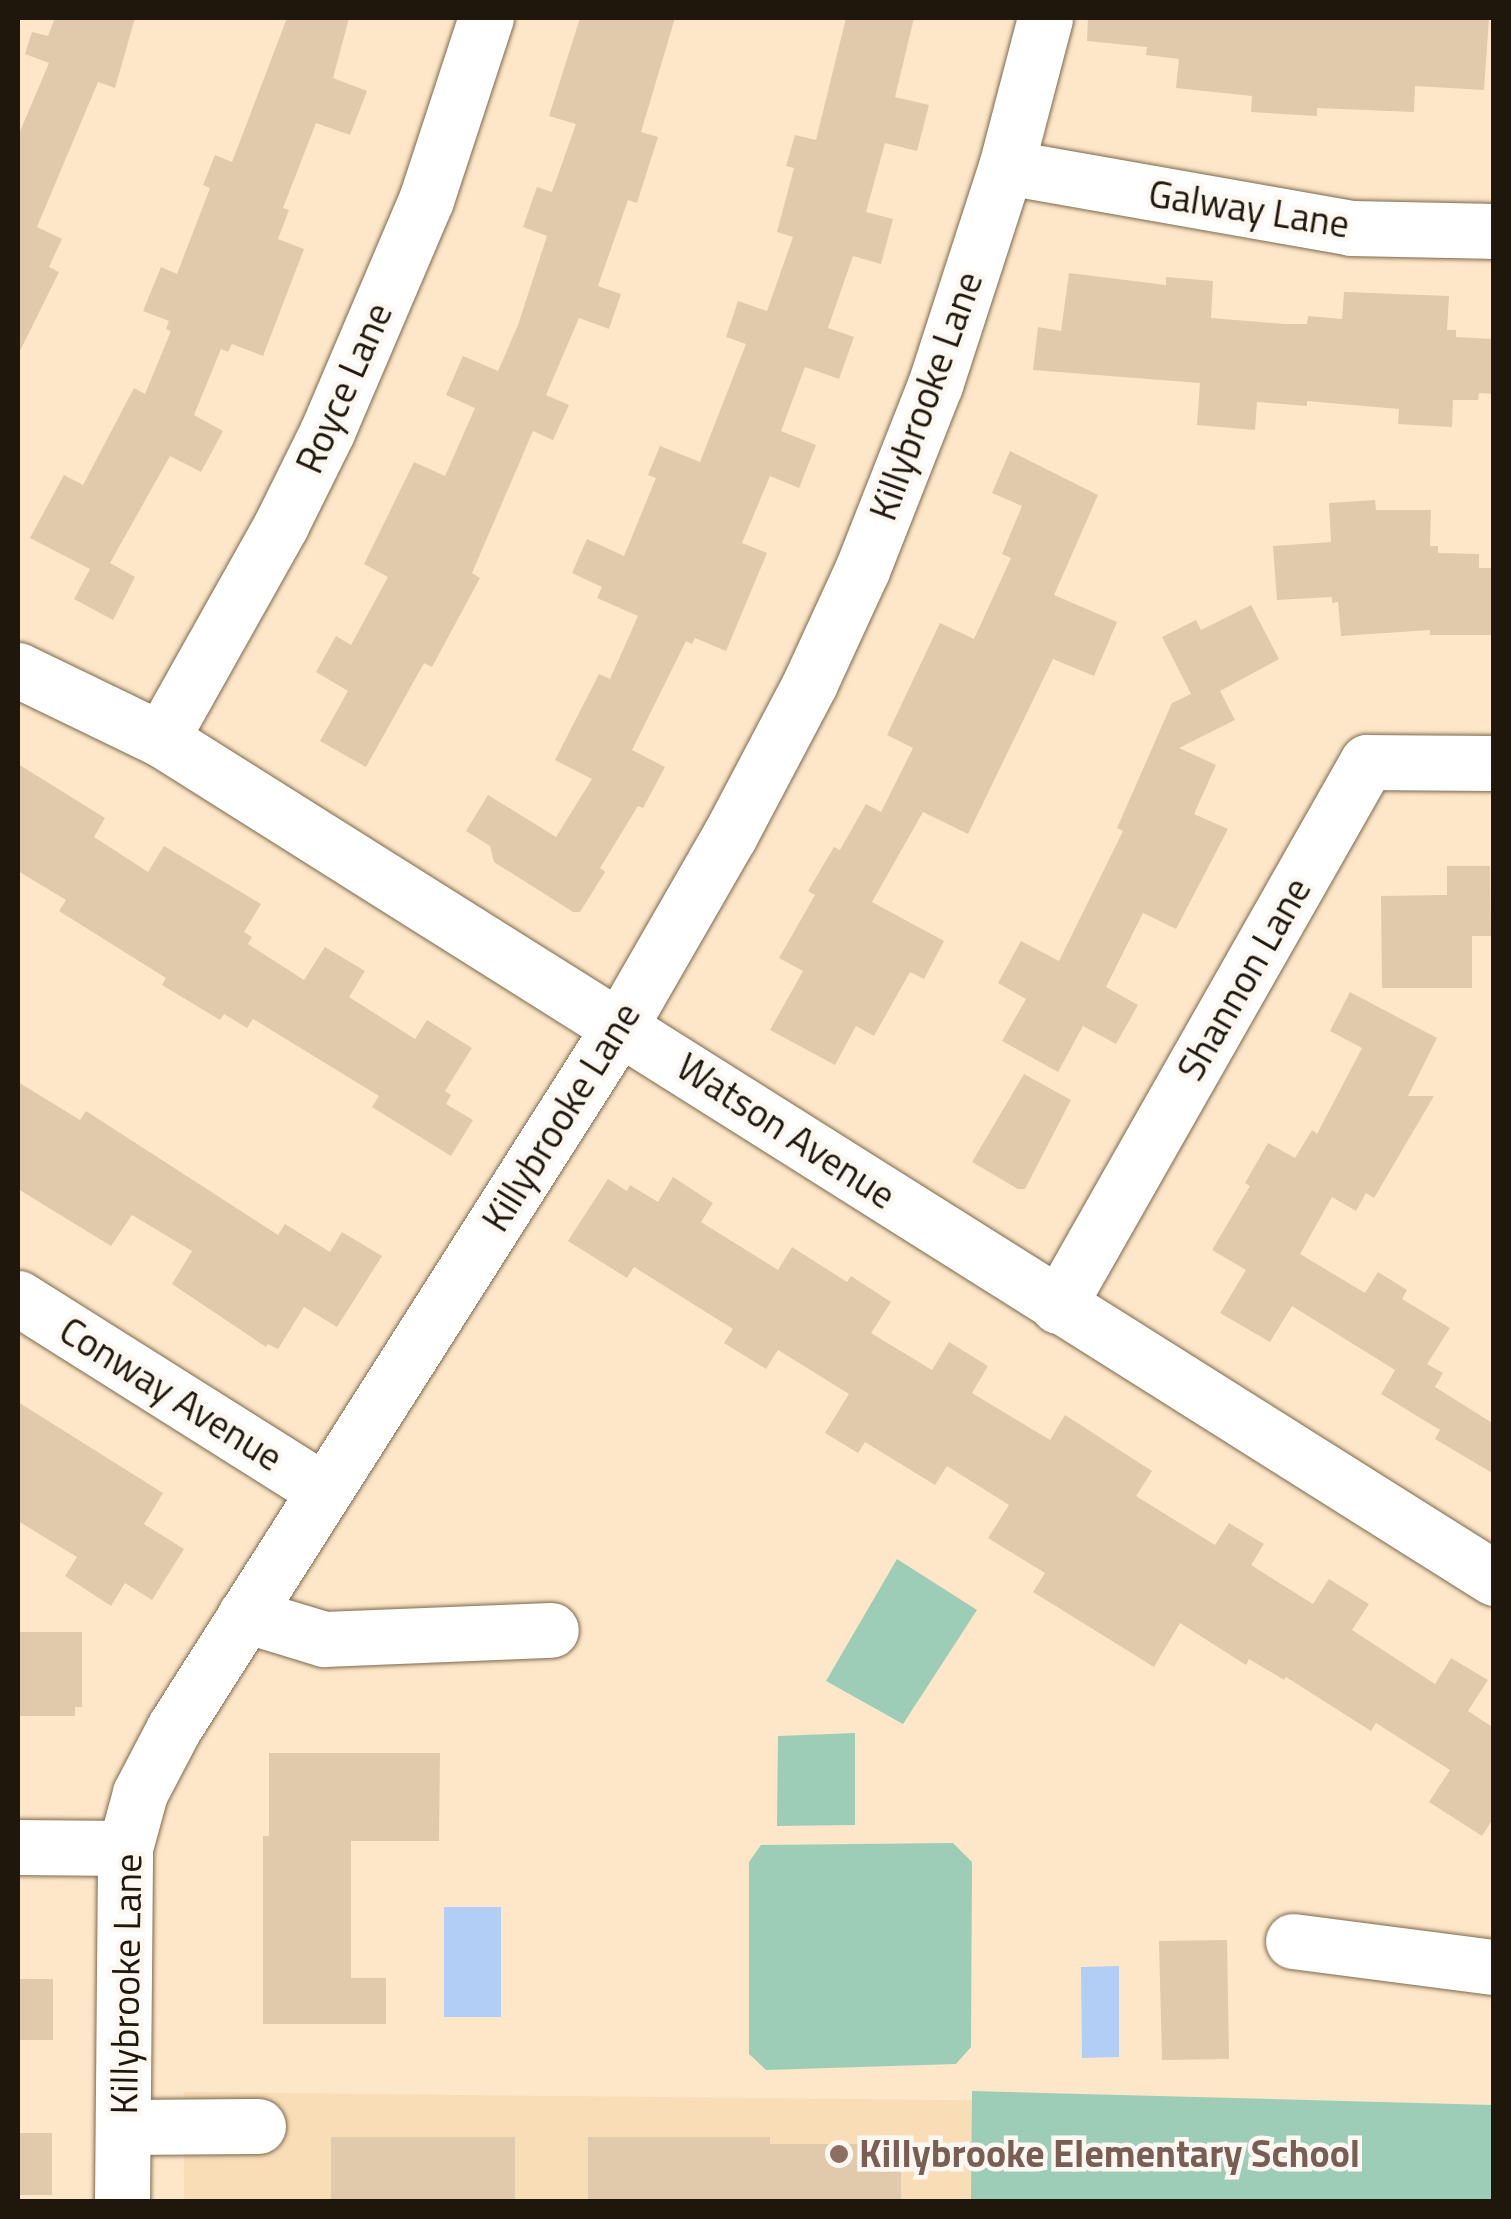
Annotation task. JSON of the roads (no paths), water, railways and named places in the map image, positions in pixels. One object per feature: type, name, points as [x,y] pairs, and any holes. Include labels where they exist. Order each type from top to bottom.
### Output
[{"type":"street","name":"Royce Lane","points":[[161,739],[282,525],[327,432],[426,200],[486,18]]},
{"type":"street","name":"Killybrooke Lane","points":[[122,2202],[124,1848],[140,1793],[174,1728],[620,1026],[730,836],[810,683],[862,570],[935,385],[1006,168],[1045,18]]},
{"type":"street","name":"Galway Lane","points":[[1006,168],[1351,228],[1494,231]]},
{"type":"street","name":"Watson Avenue","points":[[18,670],[161,739],[1494,1578]]},
{"type":"street","name":"Shannon Lane","points":[[1058,1306],[1367,762],[1494,763]]},
{"type":"street","name":"Conway Avenue","points":[[18,1298],[324,1490]]},
{"type":"street","points":[[245,1616],[324,1638],[550,1630]]},
{"type":"street","points":[[18,1847],[124,1848]]},
{"type":"street","points":[[1293,1941],[1494,1967]]},
{"type":"street","points":[[123,2127],[258,2126]]},
{"type":"water","points":[[444,1907],[501,1907],[501,2017],[444,2017]]},
{"type":"water","points":[[1119,1966],[1119,2057],[1082,2058],[1081,1967]]},
{"type":"place","name":"Killybrooke Elementary School","points":[[839,2154]]}]
